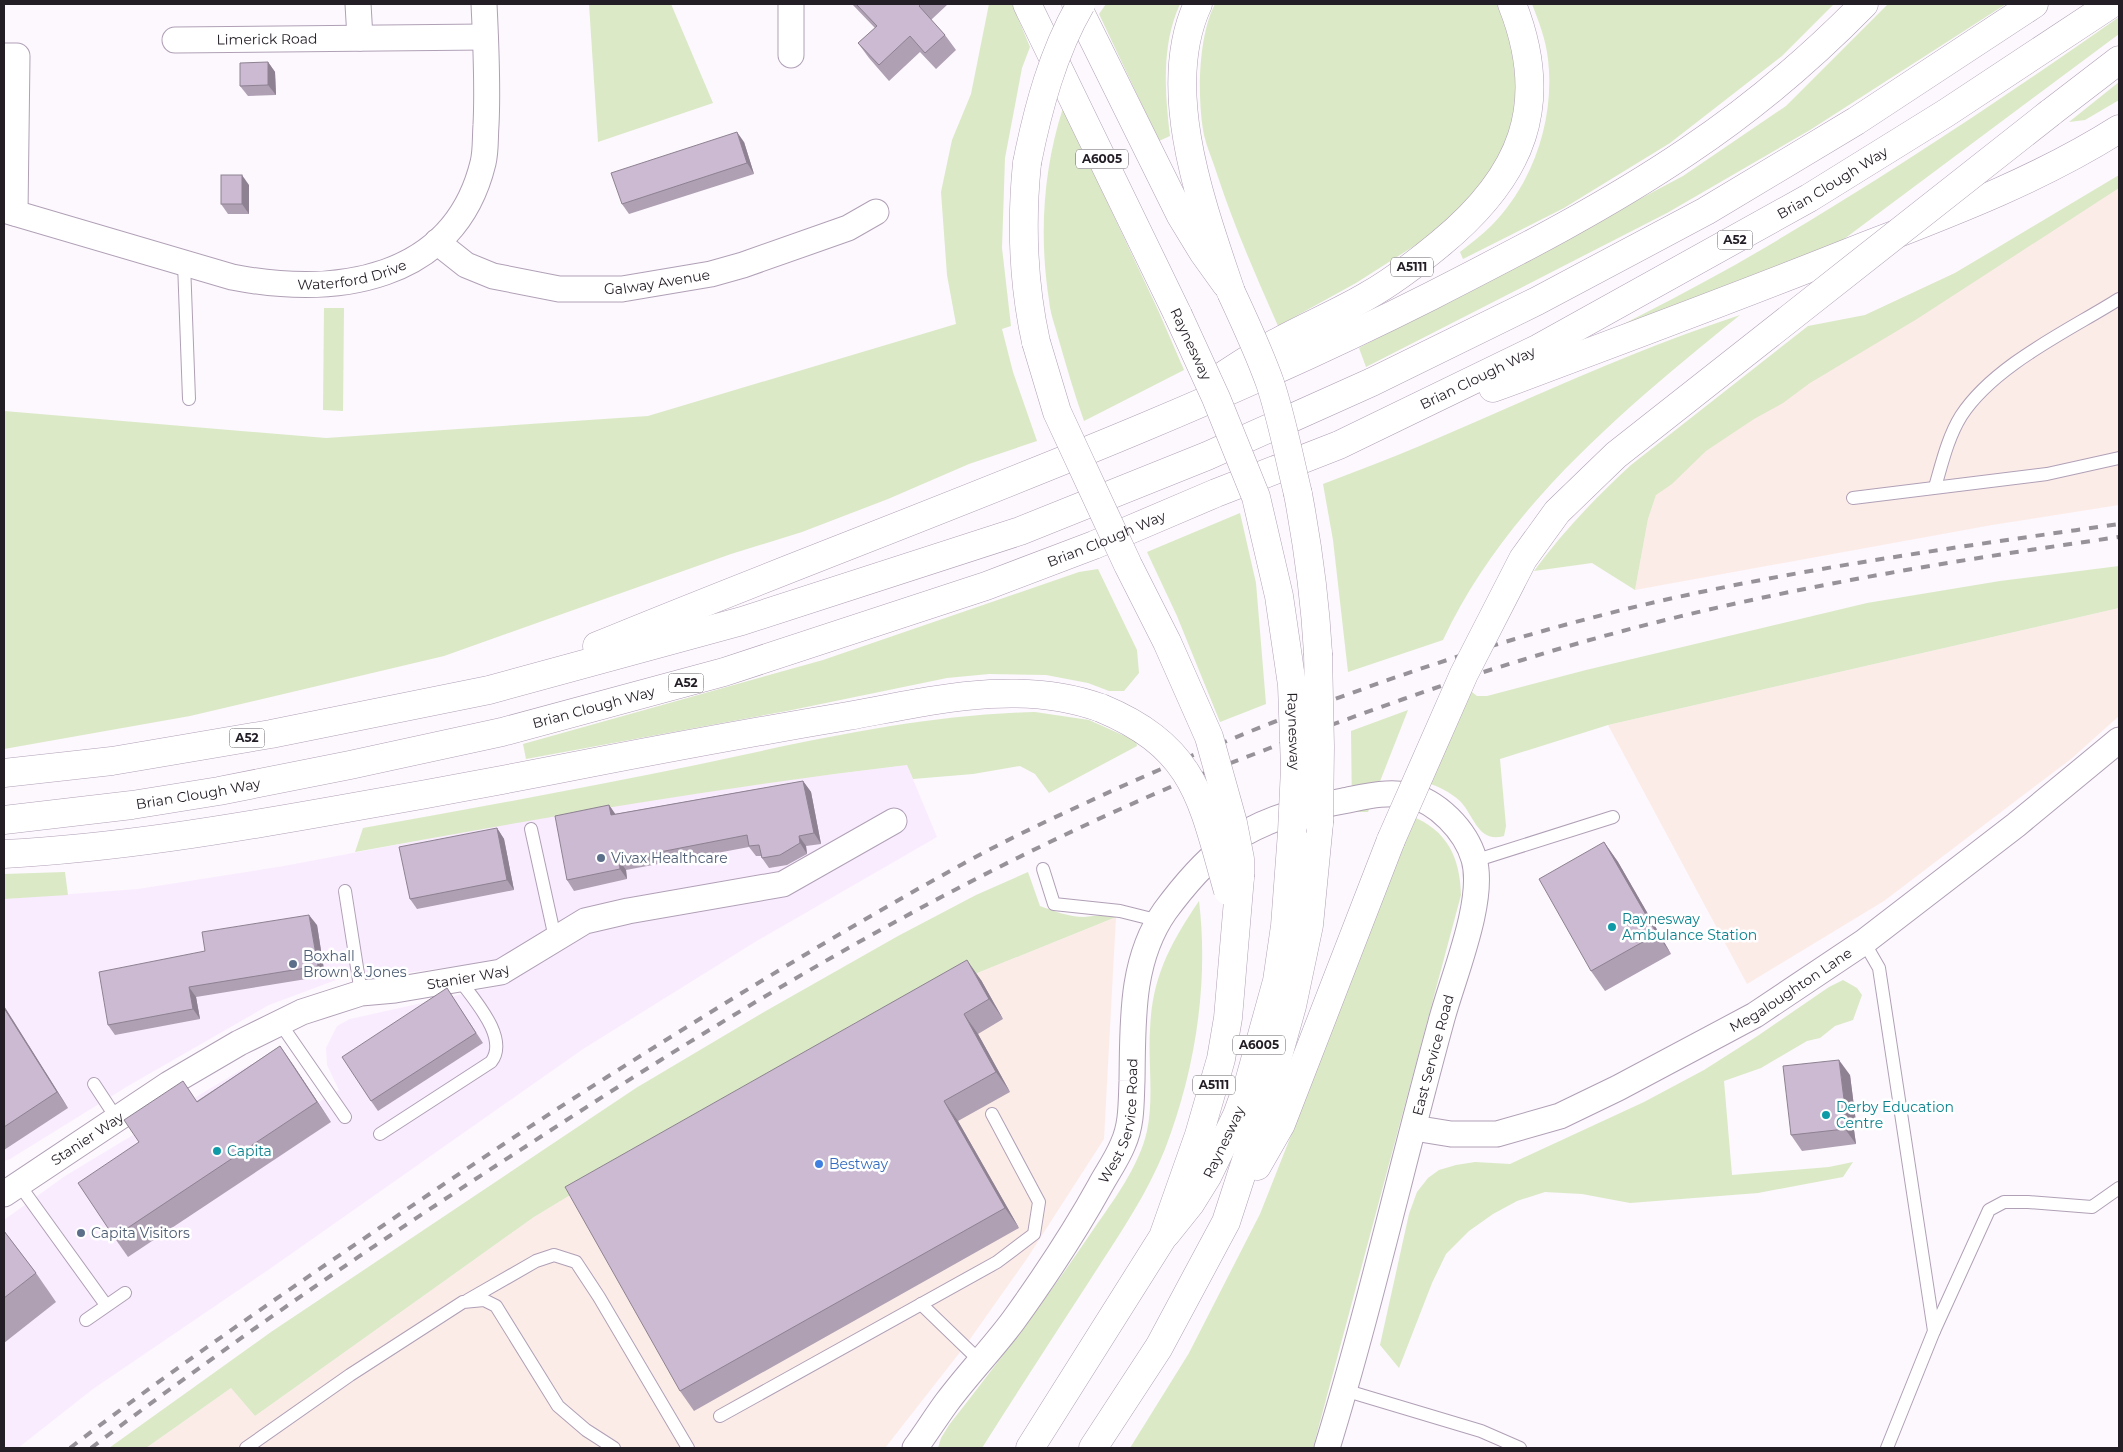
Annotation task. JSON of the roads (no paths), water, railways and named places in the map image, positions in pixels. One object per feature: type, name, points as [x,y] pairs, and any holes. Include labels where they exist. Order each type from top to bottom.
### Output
[{"type":"main road","name":"Raynesway","points":[[1027,4],[1178,315],[1216,398],[1256,497],[1277,588],[1292,685],[1296,768],[1304,822],[1309,925],[1292,1006],[1266,1099],[1226,1222],[1159,1347],[1093,1448]]},
{"type":"main road","name":"Raynesway","points":[[1030,1448],[1163,1237],[1190,1204],[1208,1175],[1237,1115],[1249,1082],[1277,981],[1304,822],[1320,747],[1319,674],[1315,603],[1307,541],[1284,433],[1271,385],[1231,292],[1181,216],[1076,4]]},
{"type":"main road","name":"A5111","points":[[1081,4],[1055,60],[1035,123],[1027,163],[1023,206],[1024,258],[1031,318],[1036,342],[1057,412],[1107,522],[1167,642],[1209,736],[1233,823],[1240,859],[1234,884],[1235,926],[1228,1018],[1220,1059],[1199,1135],[1163,1237]]},
{"type":"main road","points":[[1198,4],[1187,33],[1184,49],[1183,88],[1186,123],[1208,221],[1231,292]]},
{"type":"main road","name":"A5111","points":[[1146,426],[1268,348],[1367,296],[1406,270],[1456,231],[1479,208],[1506,173],[1518,152],[1527,119],[1531,80],[1528,55],[1523,31],[1512,4]]},
{"type":"main road","points":[[489,690],[672,615],[1018,479],[1308,356],[1376,324],[1576,220],[1662,168],[1716,132],[1787,74],[1864,4]]},
{"type":"main road","name":"A52","points":[[4,774],[112,761],[262,736],[489,690],[742,621],[1020,531],[1207,456],[1372,382],[1537,301],[1706,211],[1856,121],[2034,4]]},
{"type":"main road","name":"Brian Clough Way","points":[[4,820],[132,805],[229,789],[502,732],[724,672],[986,586],[1094,545],[1216,493],[1340,445],[1539,348],[1809,198],[1946,114],[2111,4]]},
{"type":"main road","points":[[1226,1222],[1280,1124],[1391,840],[1448,709],[1523,559],[1558,512],[1616,455],[2119,60]]},
{"type":"main road","points":[[1340,445],[1655,328],[1969,205],[2046,170],[2119,129]]},
{"type":"main road","points":[[4,854],[99,846],[234,828],[507,780],[749,732],[943,699],[996,693],[1030,693],[1064,697],[1101,708],[1129,720],[1148,732],[1179,759],[1196,787],[1234,884]]},
{"type":"street","points":[[358,4],[360,38]]},
{"type":"street","name":"Waterford Drive","points":[[4,56],[17,56],[9,211],[184,263],[254,281],[278,284],[327,285],[376,275],[396,268],[415,258],[451,229],[464,212],[474,190],[483,161],[487,101],[484,4]]},
{"type":"street","points":[[791,4],[791,54]]},
{"type":"street","name":"Limerick Road","points":[[175,40],[485,37]]},
{"type":"street","name":"Galway Avenue","points":[[437,242],[466,265],[493,276],[559,289],[590,291],[622,289],[711,274],[742,265],[848,228],[876,212]]},
{"type":"street","name":"Megaloughton Lane","points":[[1414,1128],[1451,1134],[1497,1134],[1560,1116],[1618,1088],[1755,1015],[1864,942],[2016,825],[2119,740]]},
{"type":"street","name":"East Service Road","points":[[1304,822],[1377,794],[1407,795],[1432,805],[1457,828],[1467,844],[1474,861],[1475,894],[1471,918],[1441,1021],[1328,1448]]},
{"type":"street","name":"Stanier Way","points":[[11,1188],[169,1084],[231,1048],[302,1012],[361,993],[395,990],[501,972],[585,921],[783,884],[894,821]]},
{"type":"street","name":"West Service Road","points":[[915,1448],[946,1403],[1011,1323],[1083,1217],[1124,1143],[1130,1122],[1133,1011],[1137,980],[1144,956],[1160,921],[1197,873],[1228,844],[1259,827],[1304,822]]},
{"type":"lane","points":[[184,263],[189,399]]},
{"type":"lane","points":[[1935,487],[1950,439],[1957,424],[1988,383],[2011,365],[2119,299]]},
{"type":"lane","points":[[1853,498],[2038,475],[2119,458]]},
{"type":"lane","points":[[1474,861],[1613,817]]},
{"type":"lane","points":[[532,829],[555,938]]},
{"type":"lane","points":[[1042,869],[1054,904],[1120,910],[1160,921]]},
{"type":"lane","points":[[345,891],[361,993]]},
{"type":"lane","points":[[1864,942],[1879,968],[1934,1331]]},
{"type":"lane","points":[[380,1134],[495,1057],[497,1044],[494,1032],[459,979]]},
{"type":"lane","points":[[280,1023],[345,1117]]},
{"type":"lane","points":[[94,1084],[117,1119]]},
{"type":"lane","points":[[720,1416],[997,1262],[1034,1234],[1039,1202],[992,1114]]},
{"type":"lane","points":[[11,1188],[106,1305]]},
{"type":"lane","points":[[1887,1448],[1934,1331],[1989,1210],[2004,1202],[2092,1207],[2119,1188]]},
{"type":"lane","points":[[246,1448],[350,1375],[463,1302],[536,1260],[554,1255],[576,1262],[599,1297],[688,1448]]},
{"type":"lane","points":[[86,1320],[125,1293]]},
{"type":"lane","points":[[463,1302],[484,1300],[496,1306],[558,1406],[586,1430],[614,1448]]},
{"type":"lane","points":[[921,1304],[980,1361]]},
{"type":"lane","points":[[1344,1390],[1481,1431],[1520,1448]]},
{"type":"railway","points":[[70,1448],[174,1371],[314,1272],[510,1140],[651,1049],[783,968],[916,890],[999,845],[1116,789],[1231,739],[1319,705],[1435,664],[1567,624],[1701,592],[1805,572],[2119,524]]},
{"type":"railway","points":[[91,1448],[252,1330],[361,1255],[604,1096],[836,955],[915,911],[1076,829],[1202,774],[1339,722],[1467,677],[1604,636],[1676,617],[1823,585],[1971,559],[2119,537]]},
{"type":"place","name":"Vivax Healthcare","points":[[601,858]]},
{"type":"place","name":"Raynesway Ambulance Station","points":[[1612,927]]},
{"type":"place","name":"Boxhall Brown & Jones","points":[[293,964]]},
{"type":"place","name":"Derby Education Centre","points":[[1826,1115]]},
{"type":"place","name":"Capita","points":[[217,1151]]},
{"type":"place","name":"Bestway","points":[[819,1164]]},
{"type":"place","name":"Capita Visitors","points":[[81,1233]]}]
